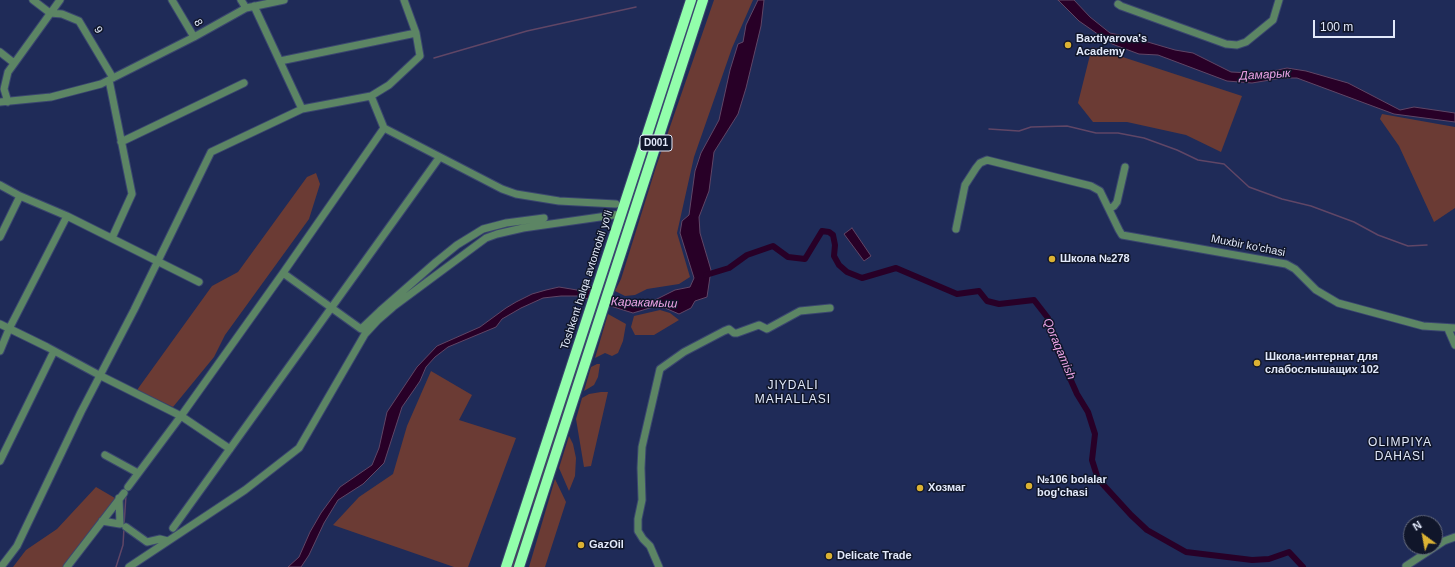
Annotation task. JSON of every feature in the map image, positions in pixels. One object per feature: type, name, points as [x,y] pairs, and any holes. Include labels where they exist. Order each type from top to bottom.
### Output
[{"type":"highway","name":"Toshkent halqa avtomobil yo'li","points":[[506,567],[691,0]]},
{"type":"highway","name":"D001","points":[[519,567],[703,0]]},
{"type":"highway","points":[[670,62],[682,66]]},
{"type":"highway","points":[[524,512],[536,516]]},
{"type":"street","points":[[33,0],[50,13]]},
{"type":"street","points":[[8,102],[4,89],[8,72],[60,0]]},
{"type":"street","name":"8","points":[[172,0],[194,37]]},
{"type":"street","points":[[241,0],[246,8]]},
{"type":"street","points":[[0,102],[51,97],[101,84],[194,37],[246,8],[284,0]]},
{"type":"street","points":[[1,567],[17,546],[99,375],[134,310],[211,152],[302,109],[371,96],[389,85],[420,56],[416,33],[404,0]]},
{"type":"street","points":[[1118,4],[1226,44],[1237,44],[1246,42],[1273,20],[1279,0]]},
{"type":"street","points":[[254,6],[302,109]]},
{"type":"street","name":"9","points":[[50,13],[62,14],[79,21],[111,79],[121,142],[132,194],[112,238]]},
{"type":"street","points":[[280,61],[416,33]]},
{"type":"street","points":[[0,52],[14,63]]},
{"type":"street","points":[[121,142],[244,83]]},
{"type":"street","points":[[371,96],[384,128],[439,158],[502,189],[516,194],[559,201],[616,204]]},
{"type":"street","points":[[67,567],[182,416],[384,128]]},
{"type":"street","points":[[173,528],[439,158]]},
{"type":"street","name":"Muxbir ko'chasi","points":[[956,229],[965,185],[980,163],[987,160],[1090,186],[1100,191],[1122,235],[1286,264],[1295,269],[1322,294],[1338,302],[1423,326],[1452,329]]},
{"type":"street","points":[[1110,209],[1117,202],[1125,167]]},
{"type":"street","points":[[0,185],[20,196],[67,216],[112,238],[198,282]]},
{"type":"street","points":[[0,237],[20,196]]},
{"type":"street","points":[[129,567],[245,490],[299,448],[365,334],[393,307],[486,238],[522,228],[621,214]]},
{"type":"street","points":[[0,351],[9,329],[67,216]]},
{"type":"street","points":[[283,273],[361,329],[436,262],[457,245],[483,229],[506,223],[544,218]]},
{"type":"street","points":[[659,567],[650,546],[638,531],[638,519],[642,500],[642,447],[660,369],[684,352],[724,330],[729,329],[734,333],[738,333],[759,325],[767,329],[800,311],[830,308]]},
{"type":"street","points":[[0,324],[182,416],[230,449]]},
{"type":"street","points":[[1452,329],[1455,346]]},
{"type":"street","points":[[0,461],[54,351]]},
{"type":"street","points":[[105,455],[138,473]]},
{"type":"street","points":[[102,521],[120,524],[123,493]]},
{"type":"street","points":[[126,527],[147,542],[160,539],[168,541]]},
{"type":"street","points":[[1406,566],[1444,541],[1455,537]]},
{"type":"shaded area","points":[[695,0],[698,0],[680,58],[676,56]]},
{"type":"shaded area","points":[[714,0],[753,0],[732,48],[694,157],[677,233],[690,277],[679,284],[647,289],[635,295],[625,296],[615,291],[621,279],[656,167]]},
{"type":"shaded area","points":[[1092,47],[1242,96],[1221,152],[1186,135],[1127,122],[1093,122],[1078,103]]},
{"type":"shaded area","points":[[670,74],[674,75],[609,275],[606,274]]},
{"type":"shaded area","points":[[1382,114],[1455,127],[1455,208],[1434,222],[1399,146],[1380,119]]},
{"type":"shaded area","points":[[316,173],[320,184],[309,219],[225,335],[214,357],[173,407],[137,390],[212,286],[238,272],[307,177]]},
{"type":"shaded area","points":[[660,310],[670,313],[679,320],[654,335],[635,335],[631,327],[634,316]]},
{"type":"shaded area","points":[[608,314],[626,324],[623,341],[618,353],[612,356],[605,353],[595,358]]},
{"type":"shaded area","points":[[587,332],[591,333],[535,506],[532,505]]},
{"type":"shaded area","points":[[600,364],[598,377],[594,385],[584,391],[591,367]]},
{"type":"shaded area","points":[[431,371],[472,395],[459,420],[516,438],[468,567],[454,567],[333,525],[359,497],[393,474],[407,426]]},
{"type":"shaded area","points":[[608,392],[591,466],[584,467],[576,419],[582,398],[589,394]]},
{"type":"shaded area","points":[[569,436],[573,444],[576,458],[575,476],[569,491],[559,468]]},
{"type":"shaded area","points":[[555,479],[566,502],[545,567],[529,567]]},
{"type":"shaded area","points":[[96,487],[120,501],[67,567],[13,567],[26,550],[57,529]]},
{"type":"shaded area","points":[[527,520],[530,521],[515,567],[511,567]]},
{"type":"water","name":"Каракамыш","points":[[758,0],[764,0],[761,26],[746,88],[738,114],[714,152],[709,191],[699,217],[700,233],[711,270],[707,297],[695,301],[691,308],[679,314],[665,308],[653,307],[633,313],[578,296],[543,298],[502,319],[496,327],[448,347],[435,357],[426,367],[420,381],[402,407],[384,463],[363,484],[338,500],[324,523],[309,555],[301,567],[288,567],[299,557],[310,532],[321,513],[340,487],[372,465],[379,448],[387,412],[417,367],[437,346],[480,327],[516,302],[532,294],[546,290],[559,287],[583,291],[593,289],[618,299],[651,302],[675,290],[690,287],[694,278],[680,233],[682,221],[689,215],[695,171],[701,153],[719,120],[730,70],[738,44],[743,42],[746,25]]},
{"type":"water","name":"Дамарык","points":[[1058,0],[1074,0],[1090,17],[1110,33],[1134,38],[1175,50],[1193,53],[1231,72],[1251,73],[1287,68],[1306,71],[1348,83],[1400,110],[1414,107],[1455,113],[1455,122],[1394,114],[1297,78],[1282,78],[1252,83],[1227,81],[1158,55],[1139,54],[1112,44],[1079,21]]},
{"type":"water","points":[[852,228],[871,256],[864,261],[844,234]]},
{"type":"waterway","points":[[434,58],[527,31],[636,7]]},
{"type":"waterway","points":[[989,129],[1019,131],[1031,127],[1067,126],[1096,133],[1118,133],[1144,138],[1177,150],[1198,160],[1224,164],[1249,187],[1282,199],[1311,206],[1354,222],[1378,235],[1408,246],[1427,245]]},
{"type":"waterway","name":"Qoraqamish","points":[[706,275],[729,268],[747,255],[773,246],[788,257],[805,259],[822,231],[829,232],[833,235],[835,245],[834,256],[839,265],[847,272],[862,278],[896,268],[957,294],[979,291],[987,301],[999,304],[1034,300],[1048,318],[1057,349],[1077,394],[1088,412],[1095,434],[1092,460],[1098,479],[1131,515],[1147,530],[1186,552],[1252,560],[1269,559],[1289,552],[1303,567]]},
{"type":"waterway","points":[[124,525],[126,495]]},
{"type":"waterway","points":[[116,567],[123,545],[124,528]]},
{"type":"place","name":"Baxtiyarova's Academy","points":[[1068,45]]},
{"type":"place","name":"Школа №278","points":[[1052,259]]},
{"type":"place","name":"Школа-интернат для слабослышащих 102","points":[[1257,363]]},
{"type":"place","name":"№106 bolalar bog'chasi","points":[[1029,486]]},
{"type":"place","name":"Хозмаг","points":[[920,488]]},
{"type":"place","name":"GazOil","points":[[581,545]]},
{"type":"place","name":"Delicate Trade","points":[[829,556]]},
{"type":"district","name":"JIYDALI MAHALLASI","points":[[793,393]]},
{"type":"district","name":"OLIMPIYA DAHASI","points":[[1400,450]]}]
